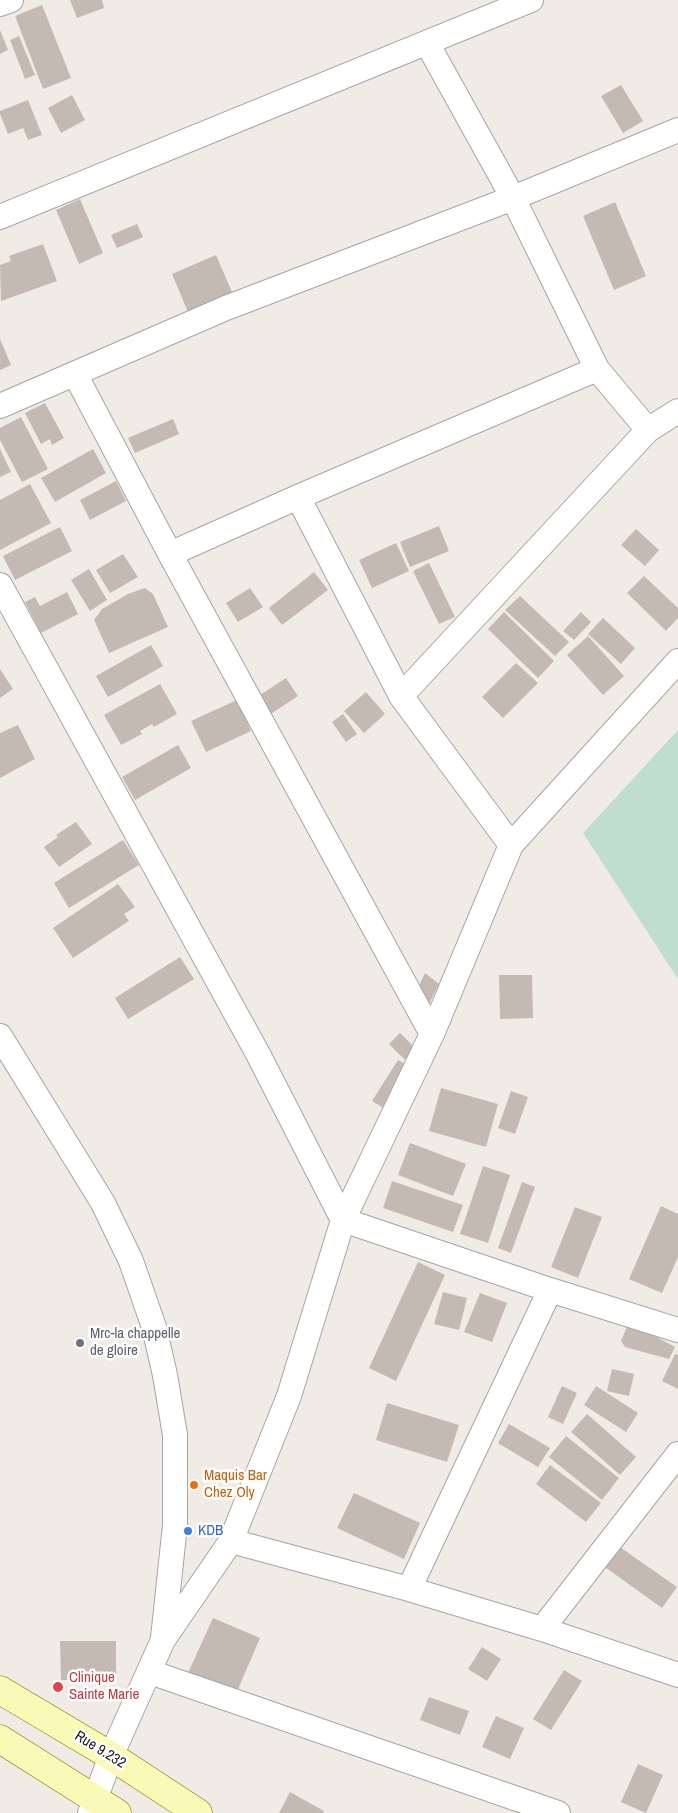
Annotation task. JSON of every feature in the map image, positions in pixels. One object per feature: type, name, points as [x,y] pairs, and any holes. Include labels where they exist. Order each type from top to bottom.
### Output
[{"type":"street","points":[[0,4],[11,0]]},
{"type":"street","points":[[0,217],[531,0]]},
{"type":"street","points":[[427,43],[513,198],[597,369],[648,430]]},
{"type":"street","points":[[0,406],[226,308],[513,198],[678,130]]},
{"type":"street","points":[[170,554],[597,369]]},
{"type":"street","points":[[74,374],[432,1034]]},
{"type":"street","points":[[401,696],[648,430],[678,411]]},
{"type":"street","points":[[298,497],[401,696],[511,845]]},
{"type":"street","points":[[0,585],[258,1054],[343,1220],[550,1290],[678,1330]]},
{"type":"street","points":[[92,1806],[111,1756],[163,1640],[230,1541],[290,1396],[343,1220],[432,1034],[511,845],[678,661]]},
{"type":"street","points":[[0,1036],[103,1203],[131,1261],[154,1327],[165,1375],[175,1435],[175,1525],[163,1640]]},
{"type":"street","points":[[409,1589],[550,1290]]},
{"type":"street","points":[[542,1629],[678,1454]]},
{"type":"street","points":[[230,1541],[409,1589],[542,1629],[678,1675]]},
{"type":"street","points":[[150,1672],[558,1813]]},
{"type":"street","name":"Rue 9.232","points":[[0,1690],[111,1756],[198,1813]]},
{"type":"street","points":[[0,1739],[92,1806],[118,1813]]},
{"type":"green space","points":[[678,730],[678,979],[583,833]]},
{"type":"building","points":[[70,0],[102,0],[104,8],[77,18]]},
{"type":"building","points":[[42,5],[71,78],[43,89],[15,16]]},
{"type":"building","points":[[0,30],[8,50],[0,54]]},
{"type":"building","points":[[19,36],[35,75],[25,79],[10,40]]},
{"type":"building","points":[[621,85],[643,121],[623,133],[601,96]]},
{"type":"building","points":[[72,95],[85,120],[61,133],[48,108]]},
{"type":"building","points":[[28,100],[42,135],[28,140],[23,128],[8,134],[0,111]]},
{"type":"building","points":[[80,199],[103,253],[79,264],[56,210]]},
{"type":"building","points":[[615,202],[646,276],[614,290],[583,216]]},
{"type":"building","points":[[137,224],[143,237],[117,248],[111,235]]},
{"type":"building","points":[[43,244],[57,281],[1,301],[0,265],[11,261],[9,256]]},
{"type":"building","points":[[216,255],[235,299],[188,312],[172,274]]},
{"type":"building","points":[[0,339],[11,365],[0,370]]},
{"type":"building","points":[[45,403],[64,438],[52,445],[50,439],[41,444],[25,413]]},
{"type":"building","points":[[21,417],[48,469],[22,482],[0,440],[0,428]]},
{"type":"building","points":[[173,419],[179,434],[135,453],[128,438]]},
{"type":"building","points":[[0,449],[11,472],[0,477]]},
{"type":"building","points":[[93,449],[106,473],[55,502],[41,478]]},
{"type":"building","points":[[116,481],[126,501],[90,520],[80,500]]},
{"type":"building","points":[[30,484],[51,523],[0,550],[0,500]]},
{"type":"building","points":[[439,526],[449,551],[410,567],[400,542]]},
{"type":"building","points":[[60,527],[72,551],[15,580],[3,556]]},
{"type":"building","points":[[636,529],[659,550],[645,566],[621,545]]},
{"type":"building","points":[[396,543],[409,571],[372,588],[359,560]]},
{"type":"building","points":[[123,554],[138,577],[110,593],[96,570]]},
{"type":"building","points":[[429,563],[455,617],[439,624],[413,571]]},
{"type":"building","points":[[89,569],[107,600],[90,611],[71,580]]},
{"type":"building","points":[[314,572],[328,590],[282,625],[269,608]]},
{"type":"building","points":[[644,576],[678,608],[678,618],[666,631],[627,593]]},
{"type":"building","points":[[145,588],[153,594],[168,627],[109,653],[94,620],[102,609],[128,594]]},
{"type":"building","points":[[250,588],[263,607],[238,622],[226,603]]},
{"type":"building","points":[[67,592],[78,614],[41,633],[25,602],[35,597],[40,606]]},
{"type":"building","points":[[520,596],[569,642],[555,656],[505,610]]},
{"type":"building","points":[[504,612],[554,661],[538,678],[488,629]]},
{"type":"building","points":[[581,612],[591,622],[574,640],[563,631]]},
{"type":"building","points":[[603,618],[635,648],[621,664],[588,634]]},
{"type":"building","points":[[588,636],[624,676],[603,695],[567,655]]},
{"type":"building","points":[[151,645],[163,666],[108,697],[96,676]]},
{"type":"building","points":[[516,663],[538,683],[503,718],[482,697]]},
{"type":"building","points":[[0,669],[13,689],[0,698]]},
{"type":"building","points":[[286,678],[298,696],[269,715],[257,697]]},
{"type":"building","points":[[160,684],[177,714],[154,727],[152,724],[140,731],[142,734],[121,745],[104,715]]},
{"type":"building","points":[[366,692],[385,714],[364,733],[344,711]]},
{"type":"building","points":[[237,700],[251,731],[206,752],[191,721]]},
{"type":"building","points":[[343,714],[357,734],[346,742],[332,722]]},
{"type":"building","points":[[18,725],[35,759],[0,778],[0,733]]},
{"type":"building","points":[[178,745],[191,768],[135,800],[122,777]]},
{"type":"building","points":[[76,822],[92,844],[59,867],[44,847],[58,837],[56,835]]},
{"type":"building","points":[[123,840],[139,865],[69,908],[54,883]]},
{"type":"building","points":[[118,884],[135,907],[124,914],[129,921],[73,958],[53,928]]},
{"type":"building","points":[[180,957],[194,979],[128,1019],[115,998]]},
{"type":"building","points":[[425,973],[439,984],[428,1006],[417,990]]},
{"type":"building","points":[[499,975],[532,975],[533,1018],[500,1019]]},
{"type":"building","points":[[400,1033],[416,1049],[405,1060],[389,1044]]},
{"type":"building","points":[[398,1060],[413,1068],[387,1110],[372,1101]]},
{"type":"building","points":[[441,1088],[498,1104],[486,1147],[429,1131]]},
{"type":"building","points":[[511,1091],[528,1097],[515,1134],[498,1128]]},
{"type":"building","points":[[410,1143],[466,1164],[453,1196],[398,1175]]},
{"type":"building","points":[[483,1166],[510,1175],[488,1243],[460,1234]]},
{"type":"building","points":[[392,1181],[463,1205],[453,1232],[383,1208]]},
{"type":"building","points":[[522,1182],[535,1187],[511,1253],[498,1248]]},
{"type":"building","points":[[661,1206],[678,1214],[678,1257],[662,1293],[629,1279]]},
{"type":"building","points":[[575,1207],[602,1217],[578,1278],[551,1267]]},
{"type":"building","points":[[418,1262],[445,1275],[396,1381],[369,1368]]},
{"type":"building","points":[[443,1292],[467,1298],[459,1330],[434,1324]]},
{"type":"building","points":[[480,1293],[507,1303],[492,1342],[464,1332]]},
{"type":"building","points":[[629,1322],[675,1347],[669,1359],[625,1347],[621,1341]]},
{"type":"building","points":[[675,1354],[678,1355],[678,1389],[662,1381]]},
{"type":"building","points":[[612,1369],[634,1374],[629,1396],[607,1391]]},
{"type":"building","points":[[562,1386],[577,1393],[563,1424],[548,1417]]},
{"type":"building","points":[[596,1386],[638,1413],[626,1432],[584,1405]]},
{"type":"building","points":[[387,1403],[459,1425],[447,1462],[376,1440]]},
{"type":"building","points":[[587,1414],[636,1457],[620,1475],[571,1432]]},
{"type":"building","points":[[509,1424],[550,1448],[538,1467],[498,1443]]},
{"type":"building","points":[[566,1436],[619,1478],[602,1500],[549,1457]]},
{"type":"building","points":[[550,1465],[601,1503],[586,1522],[536,1484]]},
{"type":"building","points":[[354,1493],[420,1523],[404,1559],[337,1528]]},
{"type":"building","points":[[617,1545],[677,1587],[662,1608],[602,1565]]},
{"type":"building","points":[[213,1618],[260,1638],[236,1694],[188,1673]]},
{"type":"building","points":[[60,1641],[116,1641],[116,1680],[61,1680]]},
{"type":"building","points":[[482,1647],[501,1659],[487,1681],[468,1669]]},
{"type":"building","points":[[564,1670],[582,1681],[551,1730],[533,1719]]},
{"type":"building","points":[[429,1697],[469,1711],[460,1735],[420,1720]]},
{"type":"building","points":[[496,1716],[524,1728],[510,1759],[482,1747]]},
{"type":"building","points":[[638,1764],[663,1775],[646,1813],[621,1802]]},
{"type":"building","points":[[290,1792],[324,1811],[323,1813],[279,1813]]},
{"type":"place","name":"Mrc-la chappelle de gloire","points":[[80,1343]]},
{"type":"place","name":"Maquis Bar Chez Oly","points":[[194,1485]]},
{"type":"place","name":"KDB","points":[[188,1531]]},
{"type":"place","name":"Clinique Sainte Marie","points":[[58,1687]]}]
